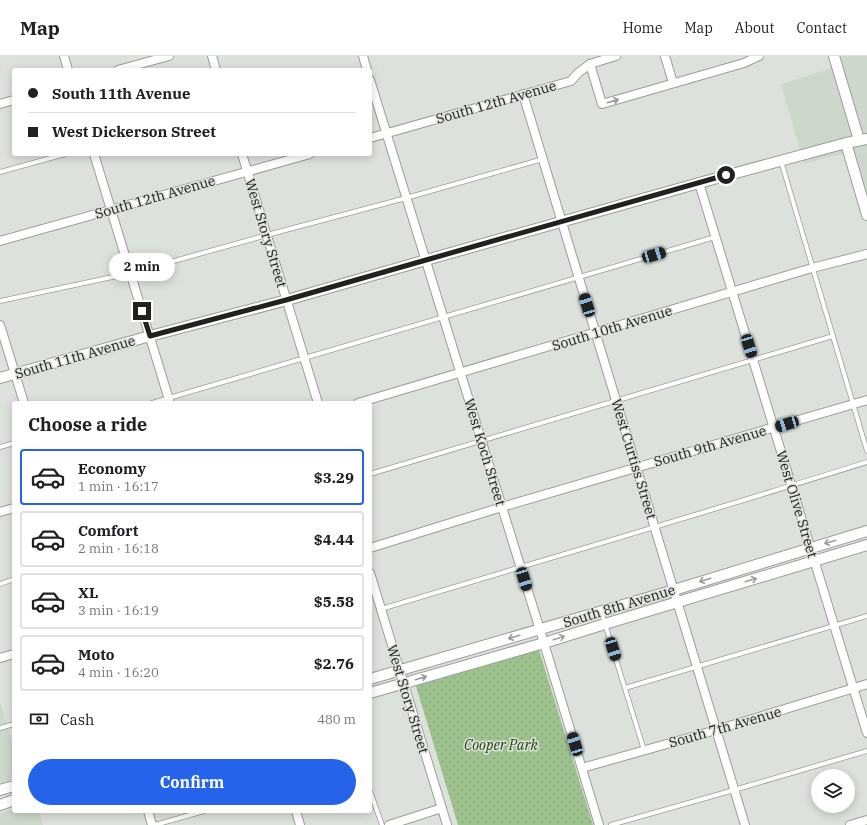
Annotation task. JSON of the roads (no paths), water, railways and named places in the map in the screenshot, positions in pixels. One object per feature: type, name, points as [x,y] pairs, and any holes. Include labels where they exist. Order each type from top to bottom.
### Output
[{"type":"street","points":[[64,56],[67,68]]},
{"type":"street","points":[[125,68],[169,56]]},
{"type":"street","points":[[212,56],[215,68]]},
{"type":"street","points":[[363,56],[365,68]]},
{"type":"street","name":"South 12th Avenue","points":[[372,137],[571,81],[578,73],[590,64],[616,56]]},
{"type":"street","points":[[665,56],[673,83]]},
{"type":"street","points":[[590,64],[602,104],[759,56]]},
{"type":"street","points":[[834,56],[863,139]]},
{"type":"street","name":"West Koch Street","points":[[372,86],[599,825]]},
{"type":"street","name":"West Curtiss Street","points":[[523,94],[745,825]]},
{"type":"street","points":[[0,104],[12,101]]},
{"type":"street","name":"South 11th Avenue","points":[[0,378],[286,300],[698,183],[863,139]]},
{"type":"street","points":[[846,143],[867,215]]},
{"type":"street","points":[[95,156],[170,401]]},
{"type":"street","name":"West Story Street","points":[[243,156],[317,401]]},
{"type":"street","name":"South 12th Avenue","points":[[0,241],[303,156]]},
{"type":"street","name":"West Olive Street","points":[[698,183],[867,733]]},
{"type":"street","name":"South 10th Avenue","points":[[365,401],[812,268],[867,254]]},
{"type":"street","points":[[0,325],[23,401]]},
{"type":"street","name":"South 9th Avenue","points":[[372,547],[502,507],[867,400]]},
{"type":"street","points":[[0,512],[12,509]]},
{"type":"street","name":"South 8th Avenue","points":[[372,678],[540,630],[867,531]]},
{"type":"street","name":"South 8th Avenue","points":[[372,692],[544,643],[867,545]]},
{"type":"street","name":"West Story Street","points":[[372,580],[447,825]]},
{"type":"street","points":[[0,658],[12,655]]},
{"type":"street","name":"South 7th Avenue","points":[[582,768],[716,730],[867,684]]},
{"type":"street","points":[[0,790],[12,787]]},
{"type":"street","points":[[0,805],[12,801]]},
{"type":"street","points":[[389,825],[442,808]]},
{"type":"street","points":[[149,813],[153,825]]},
{"type":"street","points":[[297,813],[300,825]]},
{"type":"street","points":[[850,825],[867,820]]},
{"type":"lane","points":[[0,172],[58,156]]},
{"type":"lane","points":[[0,300],[131,273],[543,159]]},
{"type":"lane","points":[[780,161],[867,450]]},
{"type":"lane","points":[[170,401],[304,358],[715,237]]},
{"type":"lane","points":[[372,473],[833,336]]},
{"type":"lane","points":[[0,447],[12,444]]},
{"type":"lane","points":[[381,609],[655,528],[867,462]]},
{"type":"lane","points":[[0,584],[12,580]]},
{"type":"lane","points":[[601,611],[644,750]]},
{"type":"lane","points":[[625,688],[867,616]]},
{"type":"lane","points":[[0,728],[12,725]]},
{"type":"lane","points":[[611,825],[867,751]]},
{"type":"lane","points":[[372,797],[382,825]]},
{"type":"lane","points":[[153,825],[197,813]]},
{"type":"park label","name":"Cooper Park","points":[[501,745]]}]
